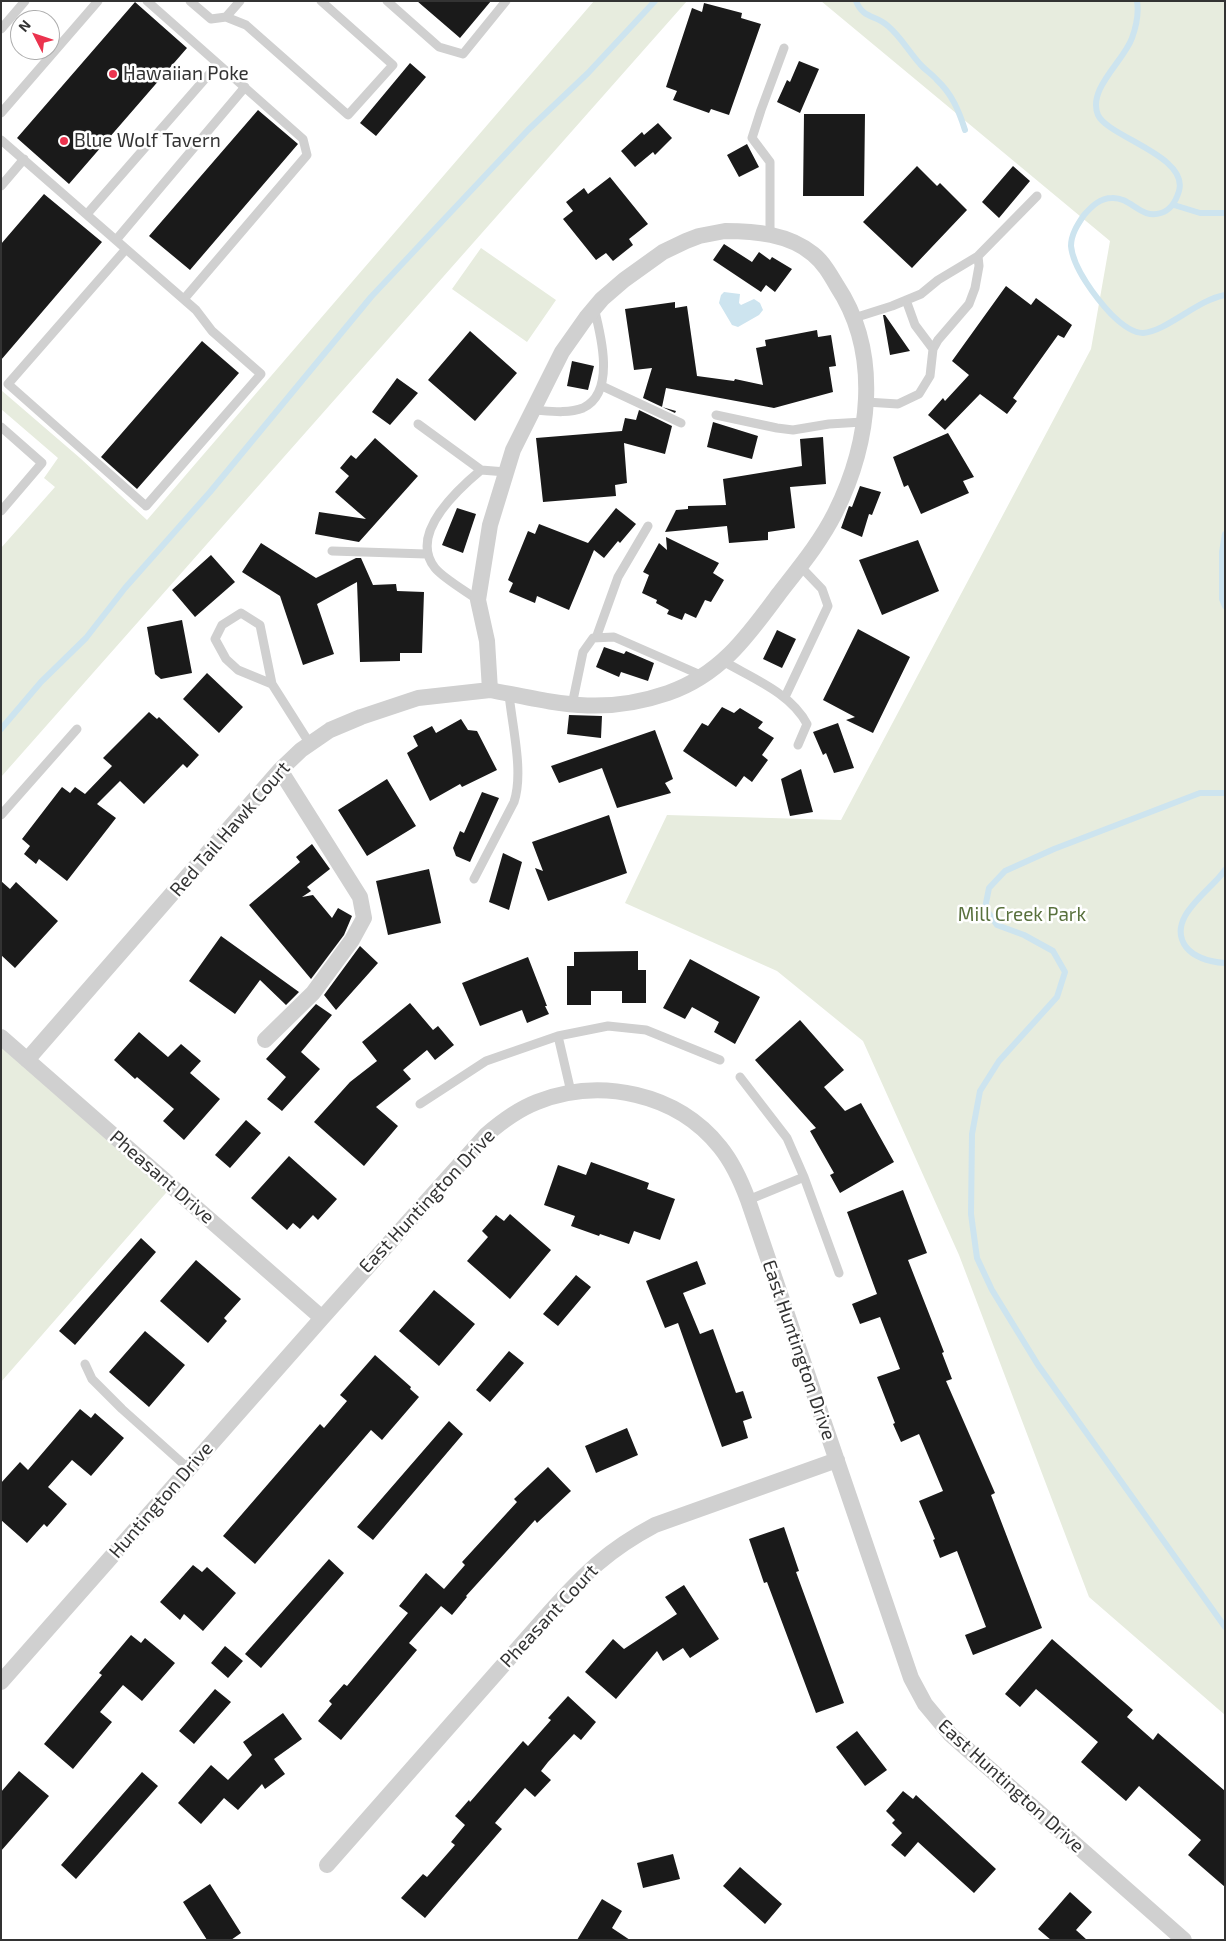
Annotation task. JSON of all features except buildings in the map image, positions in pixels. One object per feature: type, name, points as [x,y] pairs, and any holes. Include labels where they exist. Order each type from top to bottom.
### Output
[{"type":"street","name":"Red Tail Hawk Court","points":[[27,1060],[280,770],[310,744],[330,730],[418,698],[490,690],[572,705],[615,706],[675,690],[703,676],[732,654],[818,542],[835,514],[857,459],[867,388],[864,353],[854,318],[842,294],[814,254],[798,244],[770,235],[745,231],[725,231],[699,236],[663,252],[624,280],[594,308],[562,352],[513,450],[490,525],[478,600]]},
{"type":"street","points":[[478,600],[487,641],[490,690]]},
{"type":"street","points":[[265,1040],[313,993],[352,940],[364,918],[360,897],[280,770]]},
{"type":"street","name":"Pheasant Drive","points":[[1,1037],[322,1318]]},
{"type":"street","name":"East Huntington Drive","points":[[322,1318],[486,1134],[524,1108],[554,1096],[571,1092],[597,1090],[624,1092],[655,1100],[683,1115],[704,1131],[720,1148],[738,1175],[911,1678],[925,1704],[950,1734],[1179,1938]]},
{"type":"street","name":"Huntington Drive","points":[[1,1682],[322,1318]]},
{"type":"street","name":"Pheasant Court","points":[[327,1865],[550,1612],[604,1556],[630,1538],[655,1525],[837,1460]]},
{"type":"lane","points":[[1,29],[25,1]]},
{"type":"lane","points":[[1,113],[98,1]]},
{"type":"lane","points":[[147,1],[303,139],[307,155],[184,299]]},
{"type":"lane","points":[[190,1],[211,19],[226,17],[246,25],[348,115],[393,64],[321,1]]},
{"type":"lane","points":[[226,17],[240,1]]},
{"type":"lane","points":[[387,1],[439,47],[463,54],[506,1]]},
{"type":"lane","points":[[770,235],[770,162],[752,138],[760,110],[784,48]]},
{"type":"lane","points":[[87,214],[218,64]]},
{"type":"lane","points":[[116,240],[245,87]]},
{"type":"lane","points":[[1,140],[24,159],[116,240],[126,248],[184,299],[196,310],[212,330],[261,374],[146,506],[8,384],[126,248]]},
{"type":"lane","points":[[1,186],[24,159]]},
{"type":"lane","points":[[854,318],[921,294],[938,280],[978,256],[1037,196]]},
{"type":"lane","points":[[866,402],[898,404],[919,394],[930,376],[933,349],[938,340],[969,304],[975,288],[979,266],[978,256]]},
{"type":"lane","points":[[906,300],[915,325],[933,349]]},
{"type":"lane","points":[[533,410],[569,411],[584,407],[596,398],[602,386],[602,340],[594,308]]},
{"type":"lane","points":[[602,386],[681,423]]},
{"type":"lane","points":[[716,414],[793,430],[829,424],[863,422]]},
{"type":"lane","points":[[418,424],[481,470],[506,472]]},
{"type":"lane","points":[[1,427],[42,463],[1,511]]},
{"type":"lane","points":[[478,600],[435,569],[426,554],[428,536],[443,507],[457,490],[481,470]]},
{"type":"lane","points":[[596,638],[618,577],[648,526]]},
{"type":"lane","points":[[332,552],[426,554]]},
{"type":"lane","points":[[784,697],[828,606],[822,589],[800,566]]},
{"type":"lane","points":[[272,684],[238,670],[226,659],[215,639],[222,625],[241,613],[260,625],[272,684],[310,744]]},
{"type":"lane","points":[[572,705],[583,652],[593,638],[614,637],[703,676]]},
{"type":"lane","points":[[723,661],[784,697],[800,711],[806,724],[798,745]]},
{"type":"lane","points":[[474,879],[514,802],[517,792],[516,755],[508,694]]},
{"type":"lane","points":[[1,815],[77,729]]},
{"type":"lane","points":[[420,1104],[486,1061],[558,1036],[608,1026],[646,1030],[720,1060]]},
{"type":"lane","points":[[558,1036],[571,1092]]},
{"type":"lane","points":[[740,1077],[787,1138],[804,1177],[839,1273]]},
{"type":"lane","points":[[748,1200],[804,1177]]},
{"type":"lane","points":[[85,1364],[92,1379],[189,1469]]},
{"type":"green space","points":[[594,1],[687,1],[1,777],[1,548],[55,487],[44,478],[58,458],[1,409],[1,390],[80,458],[147,520]]},
{"type":"green space","name":"Mill Creek Park","points":[[821,1],[1225,1],[1225,1715],[1089,1597],[959,1255],[863,1041],[777,971],[625,903],[667,815],[841,820],[1091,349],[1110,241]]},
{"type":"green space","points":[[481,248],[556,300],[527,342],[452,289]]},
{"type":"green space","points":[[1,1037],[172,1186],[1,1382]]},
{"type":"water","points":[[724,292],[740,294],[739,303],[741,305],[754,299],[760,303],[763,310],[759,315],[738,327],[732,325],[719,303]]},
{"type":"waterway","points":[[1,729],[41,682],[86,638],[125,588],[210,492],[371,297],[528,130],[588,73],[655,1]]},
{"type":"waterway","points":[[856,1],[862,11],[893,30],[920,64],[942,85],[954,103],[965,130]]},
{"type":"waterway","points":[[1137,1],[1137,20],[1132,38],[1102,85],[1096,105],[1098,115],[1116,131],[1146,148],[1172,167],[1179,179],[1179,191],[1175,202],[1165,212],[1154,214],[1142,211],[1119,199],[1108,198],[1100,201],[1084,215],[1075,229],[1071,242],[1073,255],[1086,282],[1105,307],[1121,323],[1139,332],[1143,333],[1162,327],[1204,303],[1225,295]]},
{"type":"waterway","points":[[1174,205],[1200,213],[1225,213]]},
{"type":"waterway","points":[[1225,534],[1222,552],[1222,599],[1225,606]]},
{"type":"waterway","points":[[1225,793],[1200,793],[1054,849],[1005,871],[989,888],[985,908],[997,925],[1024,935],[1053,951],[1065,972],[1057,997],[999,1061],[980,1091],[972,1134],[971,1214],[977,1258],[992,1290],[1038,1365],[1225,1627]]},
{"type":"waterway","points":[[1225,870],[1192,906],[1185,915],[1181,926],[1181,936],[1190,951],[1199,957],[1225,963]]},
{"type":"place","name":"Hawaiian Poke","points":[[113,74]]},
{"type":"place","name":"Blue Wolf Tavern","points":[[64,141]]}]
